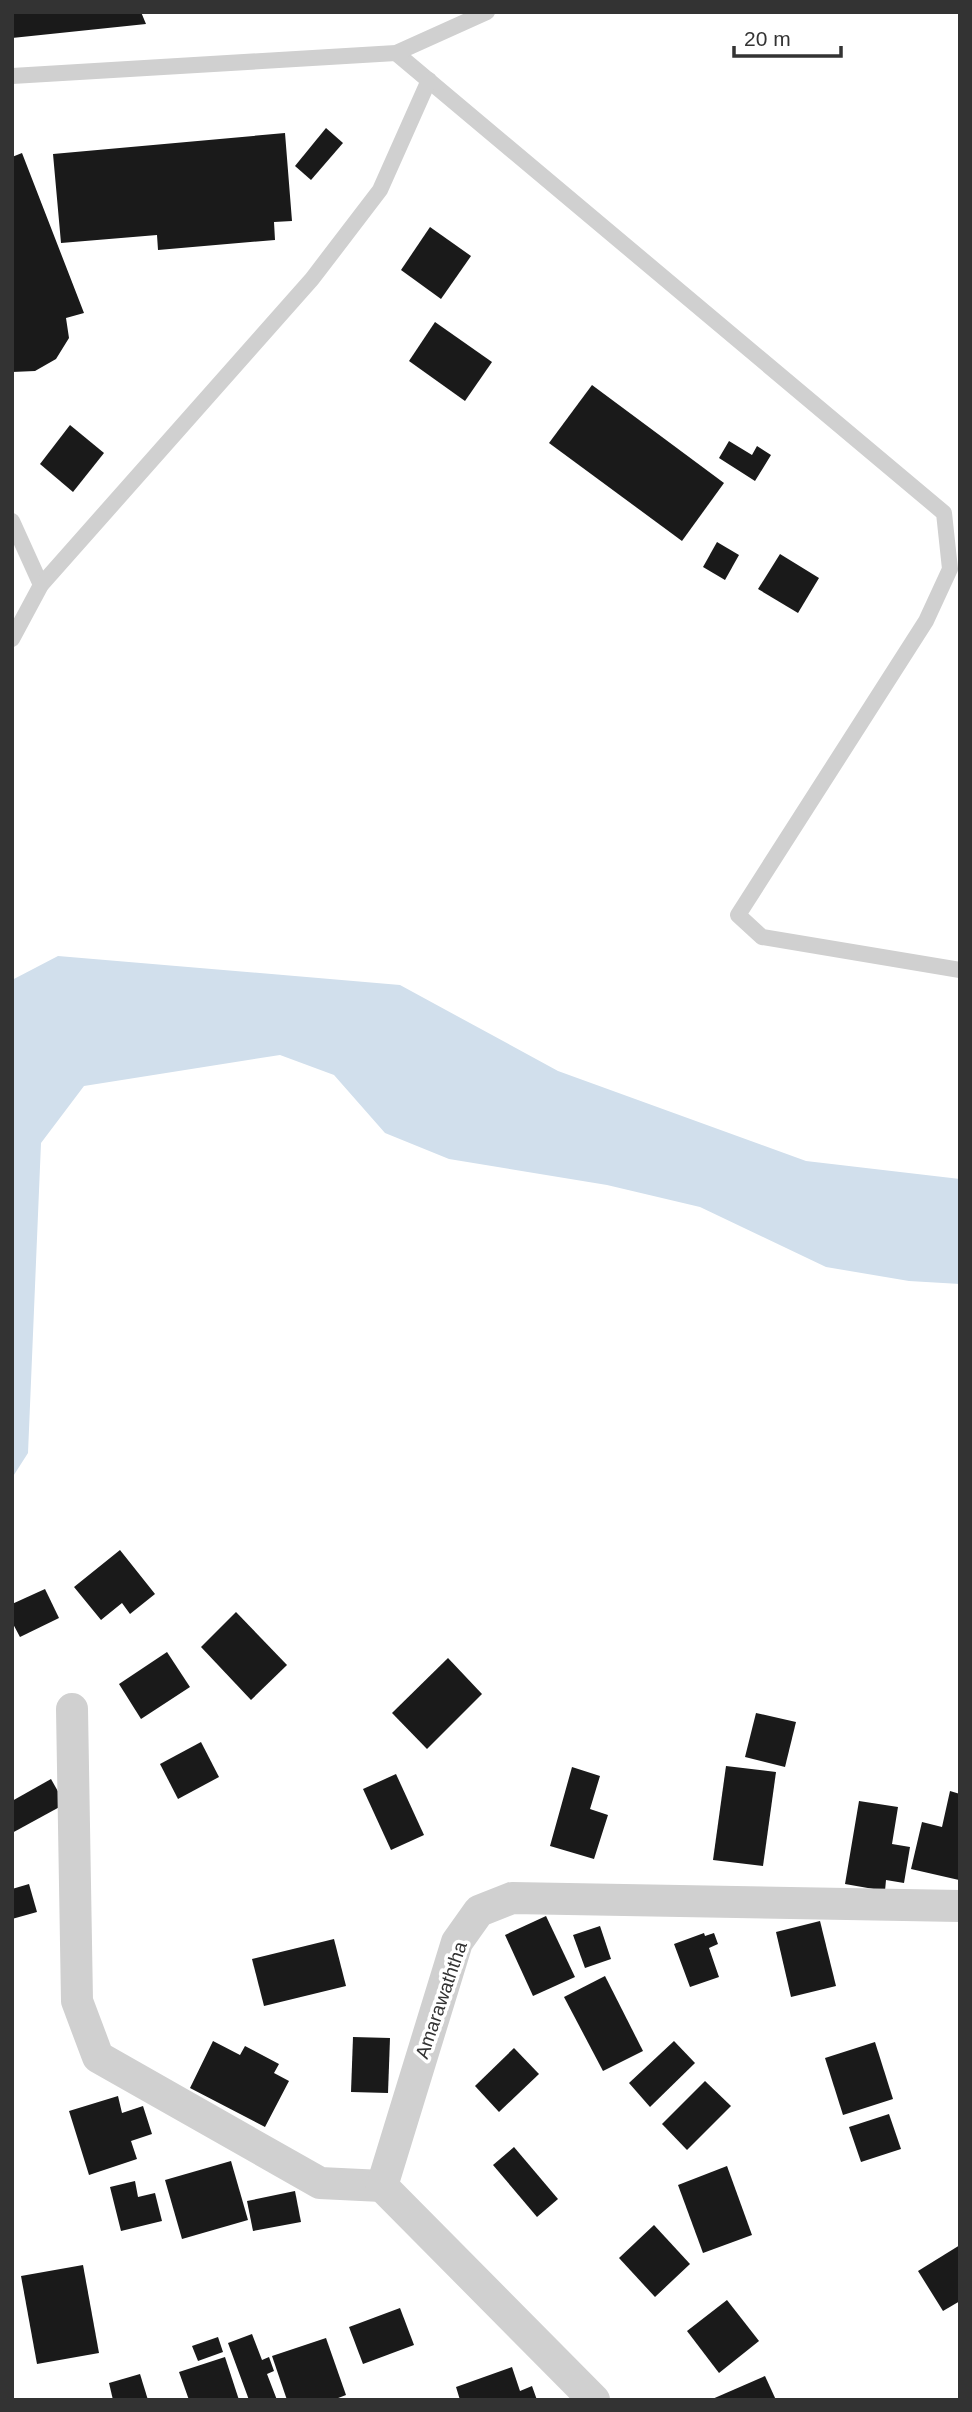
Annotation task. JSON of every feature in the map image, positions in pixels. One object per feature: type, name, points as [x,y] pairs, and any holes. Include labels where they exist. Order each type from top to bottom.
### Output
[{"type":"street","points":[[72,1709],[77,2001],[98,2057],[320,2183],[382,2186],[594,2400]]},
{"type":"street","name":"Amarawaththa","points":[[382,2186],[457,1942],[478,1911],[512,1898],[960,1906]]},
{"type":"lane","points":[[12,76],[396,53],[487,12]]},
{"type":"lane","points":[[396,53],[944,513],[950,569],[926,621],[738,915],[762,937],[960,970]]},
{"type":"lane","points":[[12,639],[41,585],[327,259],[380,190],[429,80]]},
{"type":"lane","points":[[12,521],[41,585]]},
{"type":"water","points":[[58,956],[400,985],[558,1071],[806,1161],[960,1179],[960,1284],[909,1281],[826,1267],[700,1207],[607,1185],[449,1159],[385,1133],[334,1075],[280,1055],[84,1086],[41,1143],[28,1453],[12,1478],[12,980]]},
{"type":"building","points":[[12,12],[141,12],[146,24],[12,38]]},
{"type":"building","points":[[326,128],[343,143],[311,180],[295,166]]},
{"type":"building","points":[[285,133],[292,221],[274,222],[275,240],[158,250],[157,235],[61,243],[53,154]]},
{"type":"building","points":[[22,153],[84,313],[66,318],[69,338],[56,359],[35,371],[12,372],[12,157]]},
{"type":"building","points":[[430,227],[471,256],[441,299],[401,270]]},
{"type":"building","points":[[435,322],[492,362],[465,401],[409,361]]},
{"type":"building","points":[[592,385],[724,483],[682,541],[549,443]]},
{"type":"building","points":[[70,425],[104,453],[73,492],[40,464]]},
{"type":"building","points":[[729,441],[752,455],[757,446],[771,455],[755,481],[719,458]]},
{"type":"building","points":[[717,542],[739,555],[725,580],[703,567]]},
{"type":"building","points":[[780,554],[819,578],[798,613],[758,589]]},
{"type":"building","points":[[120,1550],[155,1594],[130,1614],[122,1603],[101,1620],[74,1587]]},
{"type":"building","points":[[45,1589],[59,1618],[20,1637],[12,1622],[12,1604]]},
{"type":"building","points":[[236,1612],[287,1665],[251,1700],[201,1647]]},
{"type":"building","points":[[167,1652],[190,1687],[141,1719],[119,1684]]},
{"type":"building","points":[[448,1658],[482,1694],[427,1749],[392,1713]]},
{"type":"building","points":[[756,1713],[796,1722],[785,1767],[745,1757]]},
{"type":"building","points":[[201,1742],[219,1777],[178,1799],[160,1764]]},
{"type":"building","points":[[726,1766],[776,1772],[763,1866],[713,1860]]},
{"type":"building","points":[[572,1767],[600,1776],[590,1809],[608,1815],[594,1859],[550,1846]]},
{"type":"building","points":[[396,1774],[424,1835],[391,1850],[363,1789]]},
{"type":"building","points":[[51,1779],[65,1804],[12,1833],[12,1801]]},
{"type":"building","points":[[950,1791],[960,1794],[959,1880],[911,1869],[922,1822],[942,1827]]},
{"type":"building","points":[[859,1801],[898,1807],[892,1844],[910,1847],[904,1883],[886,1880],[885,1891],[845,1884]]},
{"type":"building","points":[[29,1884],[37,1912],[12,1919],[12,1889]]},
{"type":"building","points":[[546,1916],[575,1977],[533,1996],[505,1935]]},
{"type":"building","points":[[820,1921],[836,1986],[791,1997],[776,1932]]},
{"type":"building","points":[[600,1926],[611,1959],[585,1968],[573,1935]]},
{"type":"building","points":[[704,1933],[705,1936],[714,1933],[718,1944],[709,1948],[719,1977],[690,1987],[674,1944]]},
{"type":"building","points":[[334,1939],[346,1986],[264,2006],[252,1959]]},
{"type":"building","points":[[605,1976],[643,2051],[603,2071],[564,1997]]},
{"type":"building","points":[[353,2037],[390,2038],[388,2093],[351,2092]]},
{"type":"building","points":[[213,2041],[240,2055],[245,2046],[279,2064],[274,2073],[289,2081],[265,2127],[190,2088]]},
{"type":"building","points":[[674,2041],[695,2063],[650,2107],[629,2083]]},
{"type":"building","points":[[875,2042],[893,2099],[843,2115],[825,2058]]},
{"type":"building","points":[[514,2048],[539,2074],[499,2112],[475,2086]]},
{"type":"building","points":[[705,2081],[731,2106],[687,2150],[662,2124]]},
{"type":"building","points":[[118,2096],[122,2113],[143,2106],[152,2134],[131,2141],[137,2159],[89,2175],[69,2111]]},
{"type":"building","points":[[889,2114],[901,2149],[861,2162],[849,2127]]},
{"type":"building","points":[[514,2147],[558,2199],[537,2217],[493,2165]]},
{"type":"building","points":[[231,2161],[248,2220],[182,2239],[165,2180]]},
{"type":"building","points":[[727,2166],[752,2235],[703,2253],[678,2185]]},
{"type":"building","points":[[135,2181],[138,2197],[155,2193],[162,2221],[121,2231],[110,2187]]},
{"type":"building","points":[[295,2191],[301,2222],[253,2231],[247,2201]]},
{"type":"building","points":[[654,2225],[690,2264],[655,2297],[619,2258]]},
{"type":"building","points":[[960,2245],[960,2301],[943,2311],[918,2271]]},
{"type":"building","points":[[83,2265],[99,2353],[37,2364],[21,2276]]},
{"type":"building","points":[[727,2300],[759,2341],[719,2373],[687,2331]]},
{"type":"building","points":[[400,2308],[414,2345],[363,2364],[349,2327]]},
{"type":"building","points":[[252,2334],[262,2360],[269,2357],[274,2371],[267,2374],[277,2400],[249,2400],[228,2343]]},
{"type":"building","points":[[218,2337],[223,2352],[198,2361],[192,2346]]},
{"type":"building","points":[[326,2338],[346,2395],[333,2400],[287,2400],[272,2356]]},
{"type":"building","points":[[225,2357],[239,2400],[189,2400],[179,2372]]},
{"type":"building","points":[[512,2367],[520,2391],[532,2386],[537,2400],[460,2400],[456,2387]]},
{"type":"building","points":[[140,2374],[148,2400],[113,2400],[109,2383]]},
{"type":"building","points":[[765,2376],[776,2400],[710,2400]]}]
